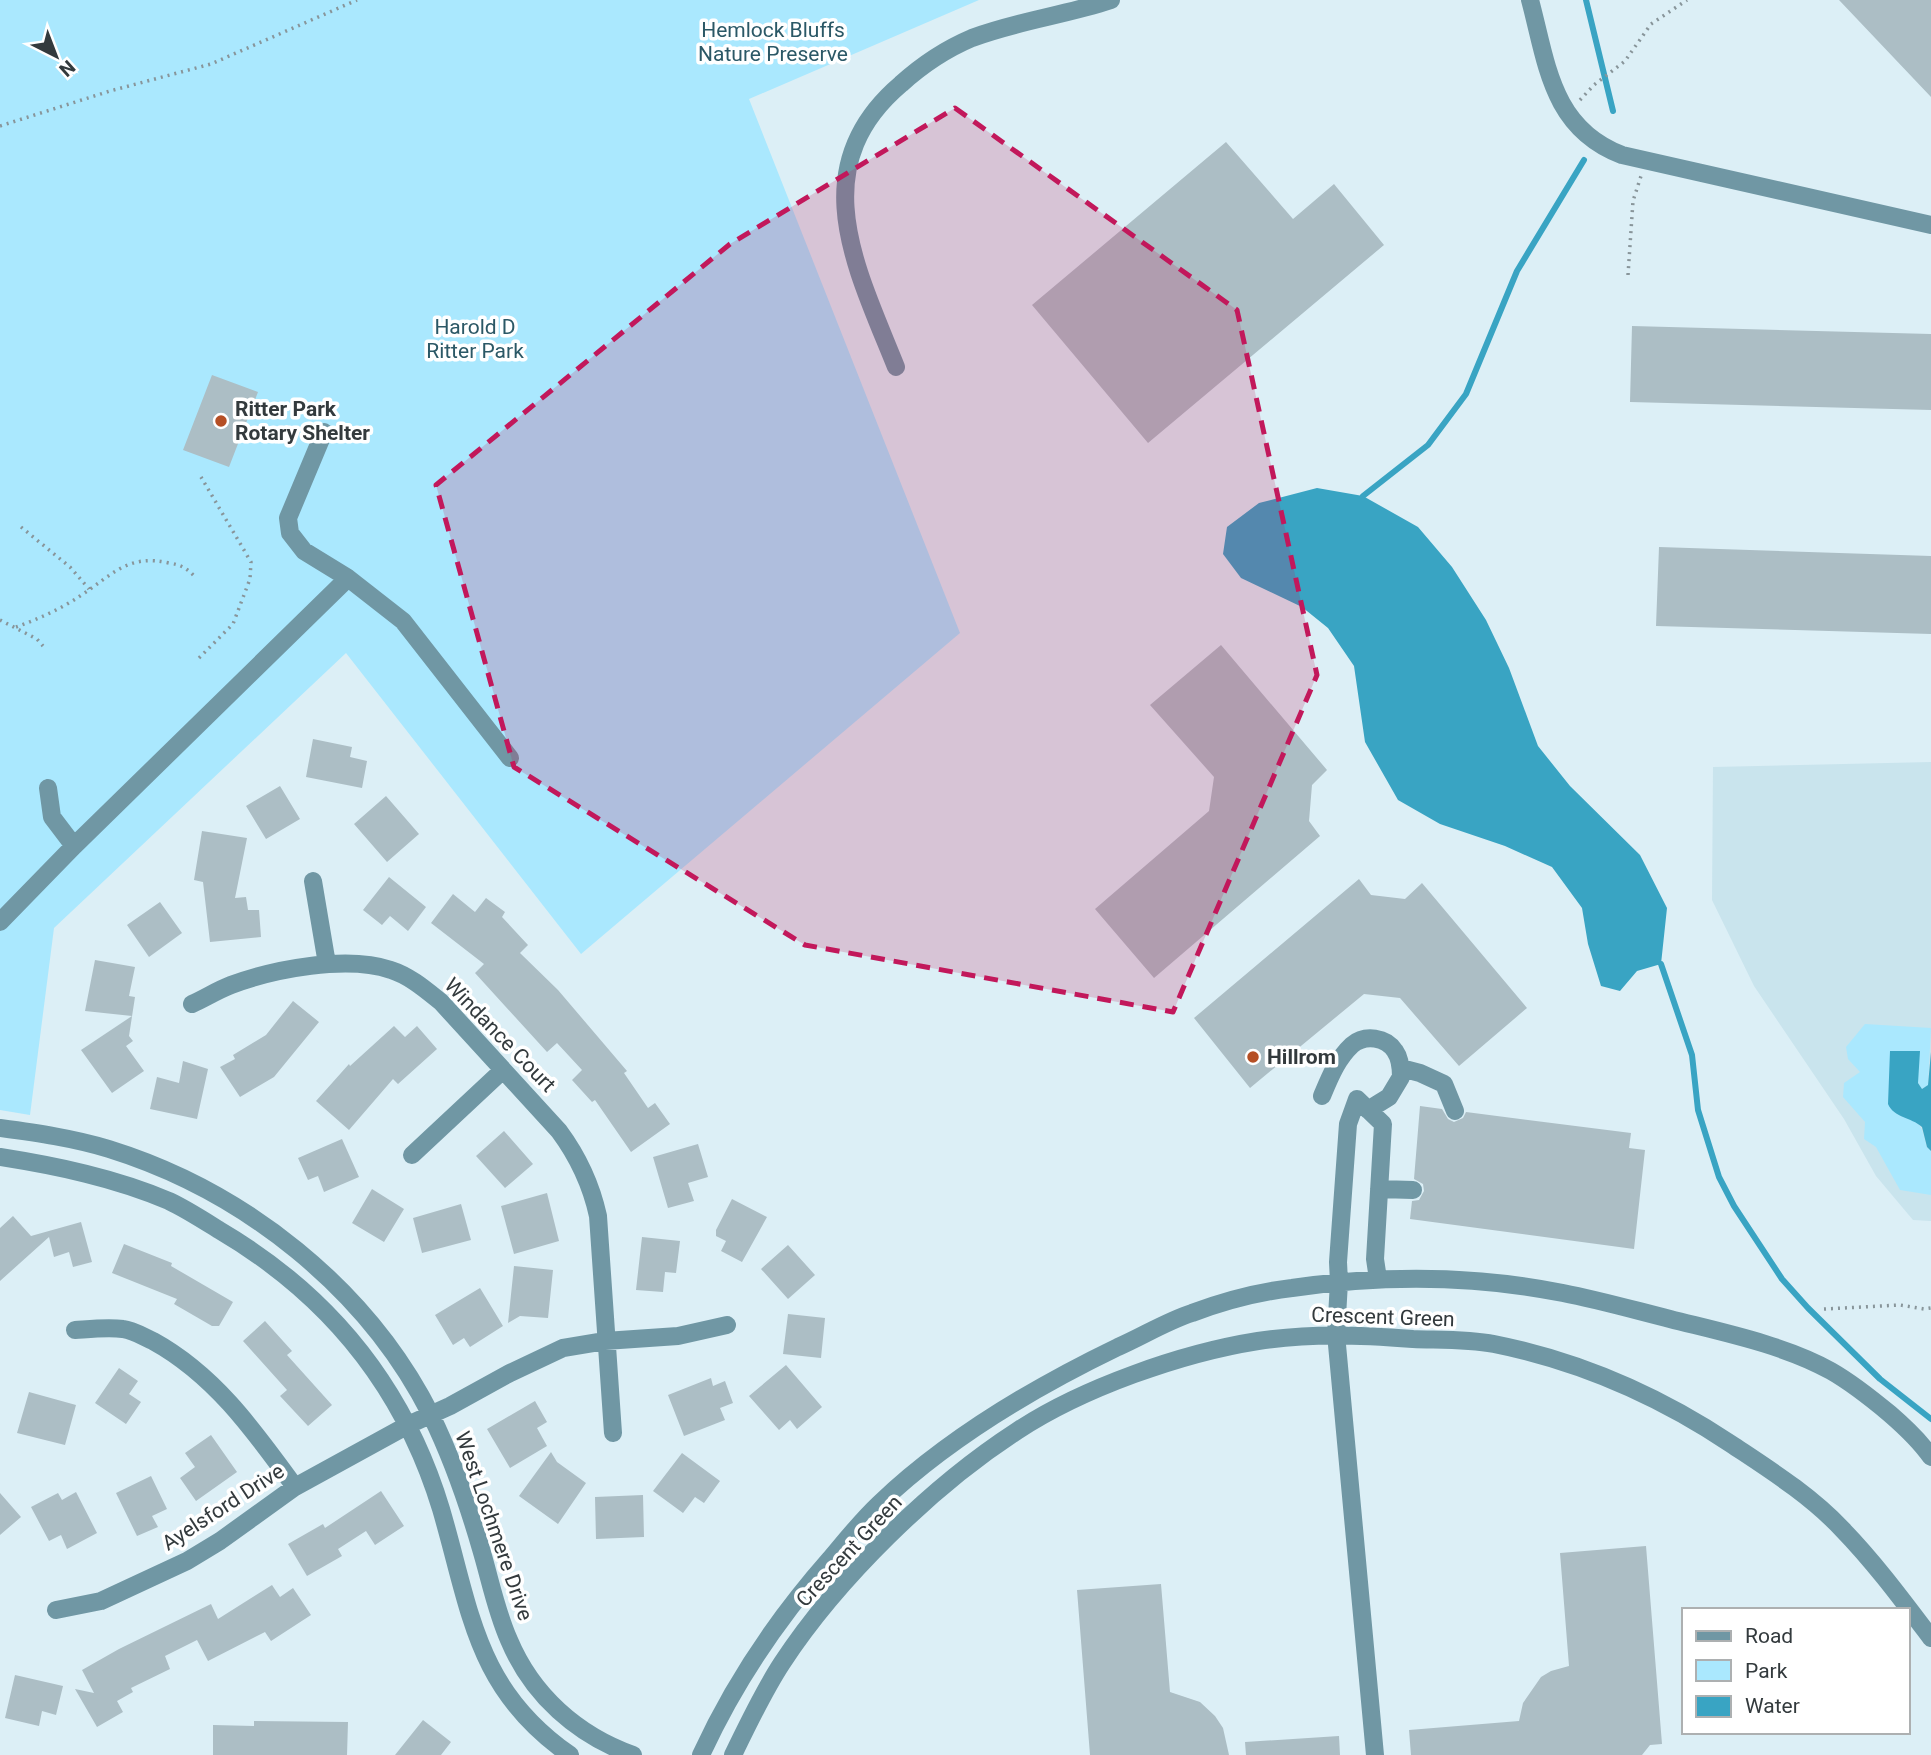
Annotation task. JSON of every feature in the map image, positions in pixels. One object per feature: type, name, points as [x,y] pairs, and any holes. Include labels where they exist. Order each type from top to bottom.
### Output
[{"type":"street","points":[[896,367],[853,254],[845,219],[847,166],[867,120],[886,96],[915,71],[946,51],[1005,27],[1111,0]]},
{"type":"street","points":[[1530,0],[1544,61],[1557,98],[1580,128],[1609,150],[1931,225]]},
{"type":"street","points":[[324,432],[288,518],[289,533],[304,551],[348,578],[403,621],[510,758]]},
{"type":"street","points":[[0,922],[348,578]]},
{"type":"street","points":[[48,788],[52,817],[74,846]]},
{"type":"street","points":[[313,881],[327,964]]},
{"type":"street","name":"Windance Court","points":[[192,1004],[229,986],[261,976],[327,964],[369,964],[393,971],[441,1002],[559,1131],[573,1150],[593,1191],[598,1216],[613,1433]]},
{"type":"street","points":[[1322,1096],[1334,1068],[1354,1043],[1371,1037],[1385,1041],[1396,1052],[1401,1077],[1389,1097],[1368,1110]]},
{"type":"street","points":[[1401,1068],[1444,1084],[1455,1111]]},
{"type":"street","points":[[412,1155],[503,1070]]},
{"type":"street","points":[[1375,1755],[1336,1334],[1338,1262],[1348,1124],[1357,1099],[1383,1124],[1375,1259],[1378,1279]]},
{"type":"street","name":"West Lochmere Drive","points":[[0,1128],[72,1139],[149,1163],[230,1202],[301,1254],[339,1288],[398,1359],[431,1415],[467,1505],[505,1630],[523,1669],[560,1713],[589,1734],[633,1755]]},
{"type":"street","points":[[0,1157],[66,1168],[169,1202],[237,1240],[283,1272],[354,1341],[372,1364],[408,1425],[440,1506],[481,1650],[509,1697],[545,1737],[570,1755]]},
{"type":"street","points":[[1379,1189],[1413,1190]]},
{"type":"street","name":"Crescent Green","points":[[701,1755],[759,1651],[798,1596],[879,1504],[948,1447],[1053,1381],[1189,1314],[1239,1298],[1289,1288],[1378,1279],[1469,1280],[1598,1300],[1760,1344],[1821,1366],[1856,1387],[1900,1423],[1931,1457]]},
{"type":"street","name":"Ayelsford Drive","points":[[56,1610],[101,1601],[187,1561],[295,1488],[408,1425],[563,1348],[605,1341],[678,1336],[727,1325]]},
{"type":"street","points":[[75,1330],[125,1329],[164,1348],[200,1374],[225,1398],[250,1425],[295,1488]]},
{"type":"street","name":"Crescent Green","points":[[733,1755],[781,1664],[827,1603],[871,1555],[947,1484],[1018,1430],[1094,1390],[1178,1360],[1258,1341],[1336,1334],[1492,1344],[1566,1363],[1626,1384],[1699,1422],[1793,1486],[1841,1528],[1888,1580],[1909,1608]]},
{"type":"street","name":"Crescent Green","points":[[1910,1610],[1931,1638]]},
{"type":"path","points":[[0,126],[110,91],[211,64],[357,0]]},
{"type":"path","points":[[1577,103],[1625,61],[1651,24],[1687,0]]},
{"type":"path","points":[[1628,275],[1633,201],[1641,176],[1630,172]]},
{"type":"path","points":[[199,658],[233,624],[250,579],[251,562],[201,477]]},
{"type":"path","points":[[22,527],[70,567],[89,589]]},
{"type":"path","points":[[16,627],[80,596],[118,569],[136,561],[171,563],[187,568],[196,578]]},
{"type":"path","points":[[0,620],[37,639],[43,646]]},
{"type":"path","points":[[1824,1309],[1900,1305],[1931,1308]]},
{"type":"highlighted area","points":[[955,108],[1237,310],[1317,675],[1173,1012],[805,945],[514,767],[436,485],[730,244]]},
{"type":"shaded area","points":[[1931,762],[1931,1221],[1913,1220],[1876,1176],[1844,1119],[1754,986],[1712,900],[1713,767]]},
{"type":"green space","name":"Harold D Ritter Park","points":[[0,0],[979,0],[749,99],[960,633],[581,954],[346,653],[54,928],[30,1115],[0,1110]]},
{"type":"green space","points":[[1865,1024],[1931,1028],[1928,1085],[1922,1089],[1918,1083],[1900,1116],[1917,1122],[1931,1151],[1931,1195],[1900,1190],[1876,1147],[1864,1139],[1865,1122],[1843,1097],[1844,1083],[1860,1072],[1848,1059],[1846,1047]]},
{"type":"water","points":[[1317,488],[1363,496],[1418,527],[1452,567],[1486,620],[1509,668],[1538,746],[1570,786],[1640,855],[1667,908],[1661,964],[1637,971],[1620,991],[1601,986],[1588,944],[1582,908],[1552,867],[1505,846],[1440,824],[1398,800],[1365,742],[1354,666],[1328,628],[1302,607],[1241,578],[1223,554],[1227,527],[1259,503]]},
{"type":"water","points":[[1890,1051],[1920,1051],[1918,1083],[1922,1089],[1928,1085],[1931,1052],[1931,1151],[1927,1147],[1922,1127],[1898,1115],[1888,1104]]},
{"type":"building","points":[[1839,0],[1931,0],[1931,97]]},
{"type":"building","points":[[1226,142],[1293,219],[1334,184],[1384,245],[1148,443],[1032,305]]},
{"type":"building","points":[[1632,326],[1931,334],[1931,410],[1630,402]]},
{"type":"building","name":"Ritter Park Rotary Shelter","points":[[212,375],[258,392],[229,467],[183,450]]},
{"type":"building","points":[[1659,547],[1931,556],[1931,634],[1656,626]]},
{"type":"building","points":[[1221,645],[1327,770],[1312,785],[1309,821],[1320,836],[1154,978],[1095,909],[1209,811],[1214,777],[1150,705]]},
{"type":"building","points":[[313,739],[352,747],[350,757],[367,761],[362,788],[306,777]]},
{"type":"building","points":[[280,786],[300,819],[266,839],[246,806]]},
{"type":"building","points":[[386,796],[419,834],[387,862],[354,824]]},
{"type":"building","points":[[202,831],[247,838],[235,898],[246,897],[248,910],[259,910],[261,937],[210,942],[203,882],[194,880]]},
{"type":"building","points":[[389,877],[426,907],[408,931],[390,916],[382,925],[363,910]]},
{"type":"building","points":[[1359,879],[1371,895],[1405,899],[1422,883],[1527,1008],[1459,1066],[1400,998],[1364,994],[1250,1088],[1194,1018]]},
{"type":"building","points":[[453,894],[475,912],[486,898],[505,912],[502,917],[528,945],[520,953],[558,990],[627,1071],[624,1073],[648,1108],[655,1103],[670,1124],[631,1152],[595,1100],[592,1102],[572,1080],[582,1070],[557,1043],[547,1052],[475,973],[484,964],[431,923]]},
{"type":"building","points":[[160,902],[182,933],[149,957],[127,925]]},
{"type":"building","points":[[95,960],[135,967],[129,996],[135,997],[129,1036],[133,1041],[126,1046],[144,1071],[112,1093],[81,1050],[132,1016],[85,1011]]},
{"type":"building","points":[[293,1001],[319,1022],[274,1077],[240,1097],[220,1067],[235,1059],[233,1055],[266,1035]]},
{"type":"building","points":[[394,1026],[405,1037],[417,1026],[437,1049],[398,1084],[393,1079],[349,1130],[316,1101],[349,1064],[350,1066]]},
{"type":"building","points":[[183,1061],[208,1069],[197,1119],[150,1109],[157,1077],[179,1083]]},
{"type":"building","points":[[1420,1106],[1442,1109],[1448,1119],[1454,1122],[1463,1118],[1466,1112],[1631,1133],[1629,1148],[1645,1150],[1634,1249],[1410,1219],[1412,1201],[1419,1200],[1424,1191],[1423,1184],[1414,1179]]},
{"type":"building","points":[[504,1131],[533,1164],[505,1188],[476,1156]]},
{"type":"building","points":[[342,1139],[359,1177],[324,1192],[318,1176],[308,1180],[298,1158]]},
{"type":"building","points":[[698,1144],[708,1177],[688,1183],[694,1201],[668,1208],[653,1157]]},
{"type":"building","points":[[372,1189],[404,1209],[384,1242],[352,1223]]},
{"type":"building","points":[[547,1193],[559,1241],[514,1254],[501,1206]]},
{"type":"building","points":[[732,1199],[767,1217],[742,1262],[721,1251],[726,1241],[716,1236],[716,1230]]},
{"type":"building","points":[[461,1204],[471,1240],[422,1253],[413,1218]]},
{"type":"building","points":[[13,1216],[31,1236],[81,1222],[92,1262],[73,1267],[69,1252],[54,1257],[49,1237],[0,1281],[0,1228]]},
{"type":"building","points":[[642,1237],[680,1241],[676,1273],[665,1272],[663,1292],[636,1290]]},
{"type":"building","points":[[124,1244],[172,1263],[171,1266],[233,1302],[219,1326],[212,1326],[174,1304],[177,1299],[112,1273]]},
{"type":"building","points":[[788,1245],[815,1275],[788,1299],[761,1269]]},
{"type":"building","points":[[514,1266],[553,1270],[548,1318],[520,1316],[508,1323]]},
{"type":"building","points":[[480,1288],[503,1326],[470,1347],[464,1338],[453,1345],[435,1315]]},
{"type":"building","points":[[788,1314],[825,1318],[821,1358],[783,1354]]},
{"type":"building","points":[[265,1321],[292,1351],[287,1355],[332,1405],[308,1426],[280,1396],[287,1390],[243,1341]]},
{"type":"building","points":[[786,1365],[822,1407],[797,1429],[790,1420],[779,1430],[749,1396]]},
{"type":"building","points":[[119,1368],[138,1381],[129,1394],[141,1402],[126,1424],[95,1403]]},
{"type":"building","points":[[711,1378],[713,1386],[725,1381],[733,1403],[720,1408],[725,1420],[684,1436],[668,1395]]},
{"type":"building","points":[[29,1392],[76,1405],[65,1445],[17,1433]]},
{"type":"building","points":[[535,1401],[547,1422],[537,1428],[547,1446],[510,1468],[487,1429]]},
{"type":"building","points":[[211,1435],[237,1472],[196,1501],[180,1478],[195,1467],[185,1453]]},
{"type":"building","points":[[551,1452],[557,1462],[586,1483],[558,1524],[519,1496]]},
{"type":"building","points":[[682,1453],[720,1481],[704,1503],[695,1497],[683,1513],[653,1491]]},
{"type":"building","points":[[151,1476],[167,1509],[152,1516],[158,1527],[137,1536],[116,1493]]},
{"type":"building","points":[[381,1491],[404,1526],[375,1545],[366,1531],[338,1549],[342,1556],[307,1576],[288,1544],[323,1524],[325,1528]]},
{"type":"building","points":[[76,1492],[97,1533],[67,1549],[61,1535],[49,1541],[31,1507],[58,1493],[62,1500]]},
{"type":"building","points":[[0,1493],[21,1517],[0,1535]]},
{"type":"building","points":[[643,1495],[644,1537],[596,1539],[595,1497]]},
{"type":"building","points":[[1646,1546],[1662,1744],[1650,1745],[1642,1755],[1411,1755],[1409,1730],[1519,1721],[1523,1703],[1541,1677],[1569,1666],[1560,1553]]},
{"type":"building","points":[[1161,1584],[1170,1692],[1200,1702],[1215,1716],[1223,1728],[1229,1755],[1090,1755],[1077,1590]]},
{"type":"building","points":[[272,1585],[280,1597],[293,1588],[311,1615],[271,1641],[265,1632],[208,1661],[197,1640],[165,1656],[170,1669],[131,1688],[133,1692],[117,1701],[123,1712],[97,1727],[75,1689],[94,1693],[82,1670],[211,1604],[218,1619]]},
{"type":"building","points":[[15,1675],[63,1686],[56,1715],[42,1711],[39,1726],[5,1718]]},
{"type":"building","points":[[423,1720],[451,1742],[441,1755],[395,1755]]},
{"type":"building","points":[[254,1721],[348,1722],[347,1755],[213,1755],[213,1725],[254,1726]]},
{"type":"building","points":[[1339,1736],[1340,1755],[1246,1755],[1245,1742]]},
{"type":"waterway","points":[[1586,0],[1613,111]]},
{"type":"waterway","points":[[1363,496],[1428,445],[1466,394],[1517,271],[1584,160]]},
{"type":"waterway","points":[[1661,964],[1692,1055],[1698,1110],[1719,1177],[1734,1206],[1782,1279],[1808,1308],[1880,1379],[1931,1419]]},
{"type":"place","name":"Ritter Park Rotary Shelter","points":[[221,421]]},
{"type":"place","name":"Hillrom","points":[[1253,1057]]},
{"type":"park label","name":"Hemlock Bluffs Nature Preserve","points":[[773,42]]}]
